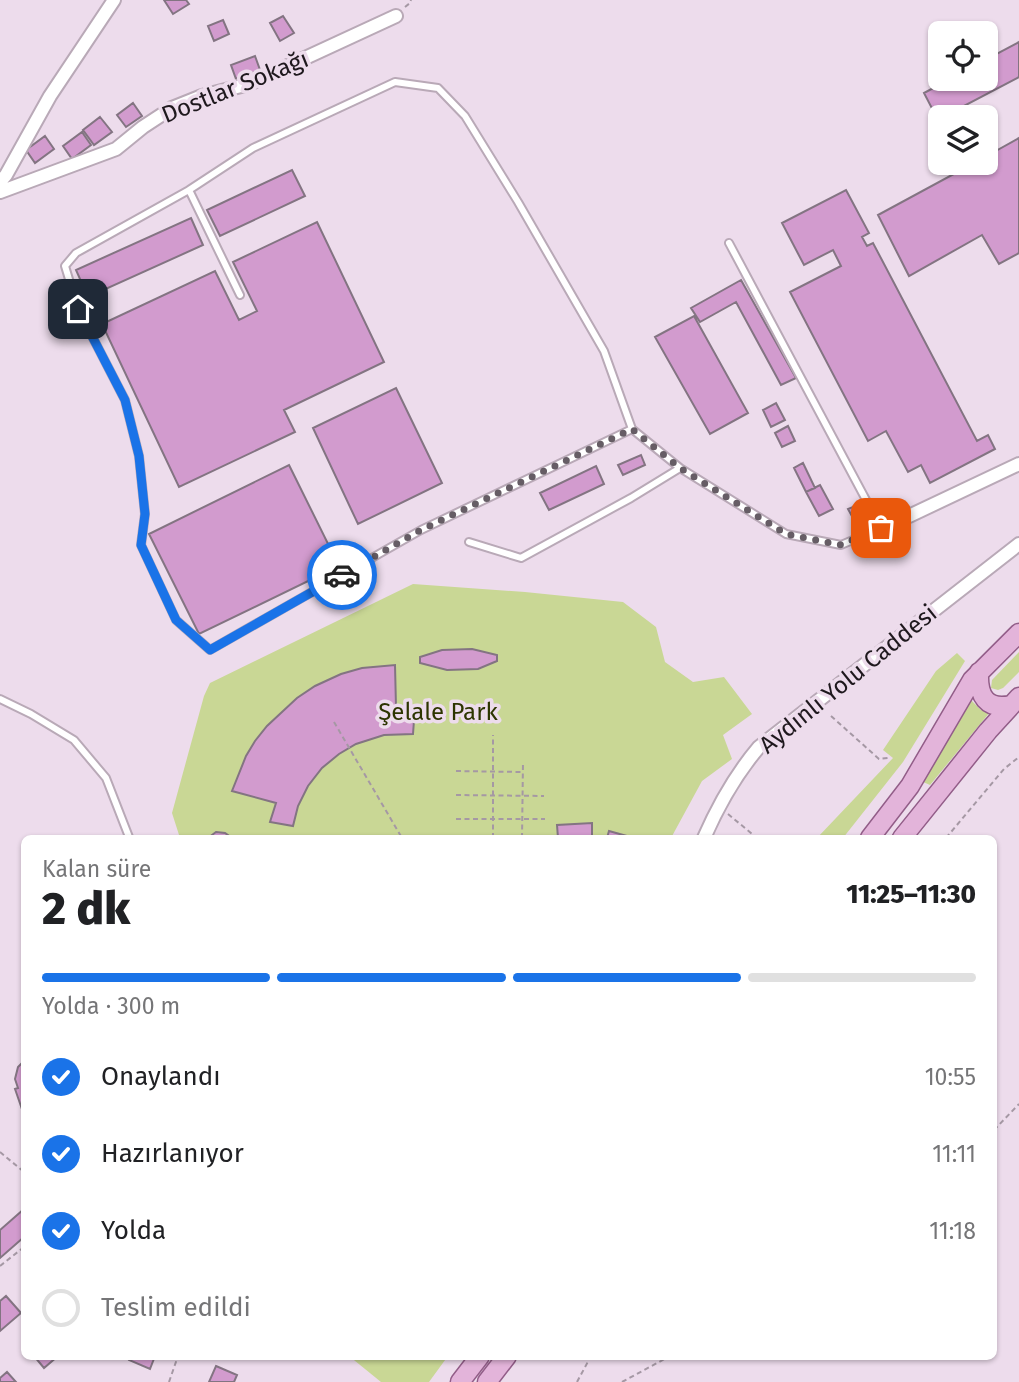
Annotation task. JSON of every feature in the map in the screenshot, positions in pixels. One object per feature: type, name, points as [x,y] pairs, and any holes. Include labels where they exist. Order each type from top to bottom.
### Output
[{"type":"main road","points":[[872,835],[910,786],[966,689],[1019,633]]},
{"type":"main road","points":[[979,673],[980,690],[987,702],[1001,707],[1015,701]]},
{"type":"main road","points":[[904,835],[1015,701]]},
{"type":"main road","points":[[460,1382],[477,1360]]},
{"type":"main road","points":[[487,1382],[504,1360]]},
{"type":"street","points":[[0,182],[50,96],[114,0]]},
{"type":"street","name":"Dostlar Sokağı","points":[[0,192],[116,149],[172,108],[248,83],[396,16]]},
{"type":"street","points":[[909,516],[1019,464]]},
{"type":"street","name":"Aydınlı Yolu Caddesi","points":[[705,835],[719,807],[747,761],[759,747],[1019,544]]},
{"type":"lane","points":[[632,429],[421,530],[210,650],[176,620],[141,545],[145,514],[139,456],[125,400],[78,309],[65,266],[76,253],[188,190],[253,148],[395,82],[438,88],[465,116],[604,351],[632,429],[680,468],[786,534],[841,545],[909,516]]},
{"type":"lane","points":[[188,190],[240,295]]},
{"type":"lane","points":[[729,243],[881,528]]},
{"type":"lane","points":[[470,542],[521,558],[680,468]]},
{"type":"lane","points":[[0,699],[31,713],[74,740],[106,778],[129,835]]},
{"type":"path","points":[[831,716],[879,759],[888,758]]},
{"type":"path","points":[[334,722],[400,835]]},
{"type":"path","points":[[493,835],[494,734]]},
{"type":"path","points":[[949,835],[1004,769],[1019,757]]},
{"type":"path","points":[[522,835],[523,762]]},
{"type":"path","points":[[456,771],[523,772]]},
{"type":"path","points":[[456,795],[544,796]]},
{"type":"path","points":[[719,807],[753,835]]},
{"type":"path","points":[[456,819],[545,819]]},
{"type":"path","points":[[997,1127],[1019,1104]]},
{"type":"path","points":[[0,1152],[21,1170]]},
{"type":"path","points":[[0,1266],[21,1249]]},
{"type":"path","points":[[169,1382],[177,1360]]},
{"type":"path","points":[[577,1382],[589,1360]]},
{"type":"path","points":[[622,1382],[663,1360]]},
{"type":"green space","name":"Şelale Park","points":[[413,584],[623,602],[656,627],[665,662],[693,682],[724,677],[752,714],[723,735],[732,759],[702,781],[673,835],[179,835],[172,813],[204,696],[210,683]]},
{"type":"green space","points":[[1019,652],[1019,672],[1003,688],[991,688],[992,680]]},
{"type":"green space","points":[[957,653],[965,661],[903,762],[845,835],[820,835],[893,758],[883,750],[936,671]]},
{"type":"green space","points":[[971,700],[981,710],[990,712],[930,785],[923,782]]},
{"type":"green space","points":[[354,1360],[445,1360],[429,1382],[381,1382]]},
{"type":"building","points":[[164,0],[186,0],[189,4],[173,14]]},
{"type":"building","points":[[283,16],[294,33],[280,41],[270,23]]},
{"type":"building","points":[[223,20],[229,34],[214,41],[208,26]]},
{"type":"building","points":[[1019,42],[1019,77],[998,88],[998,53]]},
{"type":"building","points":[[255,56],[260,70],[236,79],[231,65]]},
{"type":"building","points":[[992,91],[966,105],[930,105],[924,93]]},
{"type":"building","points":[[133,103],[142,116],[126,127],[117,115]]},
{"type":"building","points":[[100,117],[112,132],[94,145],[83,130]]},
{"type":"building","points":[[82,132],[91,145],[72,159],[63,146]]},
{"type":"building","points":[[45,136],[54,149],[35,163],[26,150]]},
{"type":"building","points":[[1019,138],[1019,253],[999,264],[982,235],[909,276],[878,215],[952,175],[998,175],[998,150]]},
{"type":"building","points":[[292,170],[305,196],[220,236],[207,210]]},
{"type":"building","points":[[846,190],[869,233],[862,237],[867,246],[873,243],[977,441],[988,435],[995,449],[930,483],[921,465],[908,472],[886,431],[868,441],[790,292],[841,266],[833,250],[804,265],[782,223]]},
{"type":"building","points":[[191,218],[203,245],[88,297],[76,270]]},
{"type":"building","points":[[317,222],[384,362],[284,410],[295,432],[179,487],[102,324],[215,271],[239,320],[257,311],[233,262]]},
{"type":"building","points":[[741,280],[796,378],[781,385],[736,302],[700,322],[691,308]]},
{"type":"building","points":[[694,316],[748,413],[710,434],[655,337]]},
{"type":"building","points":[[396,388],[442,483],[358,524],[313,428]]},
{"type":"building","points":[[776,403],[785,420],[771,427],[763,410]]},
{"type":"building","points":[[788,426],[795,441],[782,447],[775,433]]},
{"type":"building","points":[[641,455],[645,465],[623,475],[618,465]]},
{"type":"building","points":[[803,463],[815,488],[806,492],[794,468]]},
{"type":"building","points":[[289,465],[339,566],[199,634],[149,534]]},
{"type":"building","points":[[596,466],[604,484],[549,510],[540,493]]},
{"type":"building","points":[[820,485],[833,509],[819,516],[806,492]]},
{"type":"building","points":[[858,505],[863,515],[854,520],[848,509]]},
{"type":"building","points":[[472,649],[497,655],[497,661],[478,669],[447,670],[420,663],[420,657],[442,650]]},
{"type":"building","points":[[395,665],[396,707],[415,707],[413,734],[384,735],[356,744],[339,754],[322,768],[308,786],[298,806],[293,826],[270,822],[276,803],[232,791],[255,741],[297,698],[341,674],[362,668]]},
{"type":"building","points":[[592,823],[592,835],[558,835],[557,825]]},
{"type":"building","points":[[609,831],[623,835],[608,835]]},
{"type":"building","points":[[216,832],[228,835],[212,835]]},
{"type":"building","points":[[21,1064],[21,1106],[15,1089],[18,1088],[15,1079]]},
{"type":"building","points":[[21,1212],[21,1240],[0,1258],[0,1230]]},
{"type":"building","points":[[6,1296],[21,1313],[0,1331],[0,1301]]},
{"type":"building","points":[[37,1360],[53,1360],[44,1368]]},
{"type":"building","points":[[129,1360],[153,1360],[150,1369]]},
{"type":"building","points":[[216,1366],[237,1375],[234,1382],[209,1382]]},
{"type":"building","points":[[7,1372],[16,1382],[0,1382],[0,1378]]},
{"type":"way so far","points":[[342,575],[421,530],[632,429],[680,468],[786,534],[841,545],[881,528]]},
{"type":"route","points":[[78,309],[125,400],[139,456],[145,514],[141,545],[176,620],[210,650],[342,575]]}]
